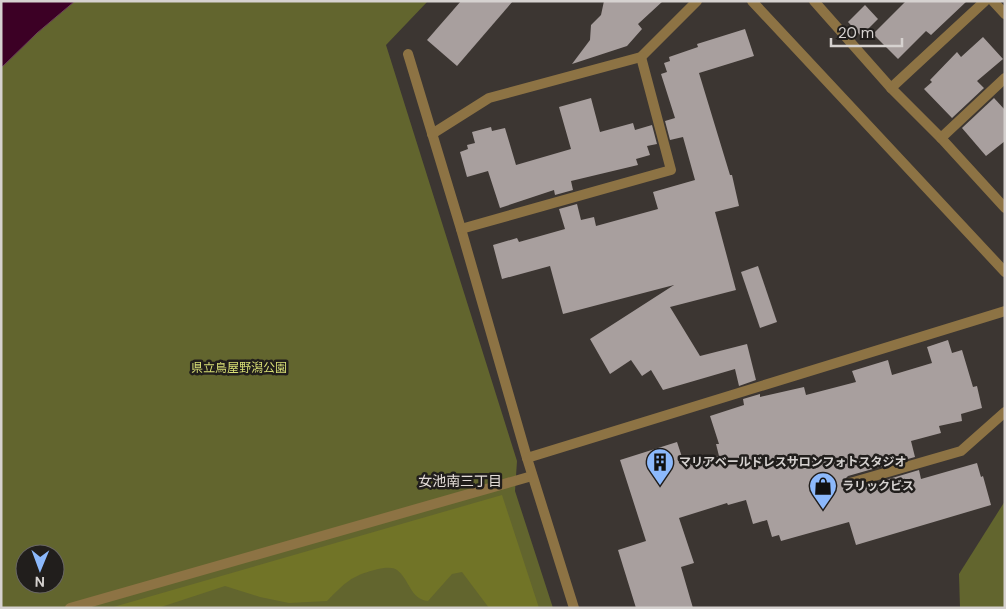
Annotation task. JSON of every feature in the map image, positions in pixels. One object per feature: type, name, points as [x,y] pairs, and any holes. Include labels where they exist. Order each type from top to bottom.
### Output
[{"type":"street","points":[[432,134],[488,98],[641,57],[697,1]]},
{"type":"street","points":[[752,1],[1005,272]]},
{"type":"street","points":[[814,1],[891,88],[1005,208]]},
{"type":"street","points":[[891,88],[985,1]]},
{"type":"street","points":[[994,1],[1005,14]]},
{"type":"street","points":[[408,54],[461,229],[526,458],[574,608]]},
{"type":"street","points":[[461,229],[671,170],[641,57]]},
{"type":"street","points":[[940,138],[1005,78]]},
{"type":"street","points":[[526,458],[1005,311]]},
{"type":"street","points":[[850,483],[961,452],[1005,412]]},
{"type":"street","points":[[70,608],[532,476]]},
{"type":"green space","name":"県立鳥屋野潟公園","points":[[75,1],[428,1],[386,45],[517,461],[515,491],[553,608],[1,608],[1,68],[37,33]]},
{"type":"green space","points":[[1005,501],[1005,608],[960,608],[959,574]]},
{"type":"shaded area","points":[[1,1],[75,1],[37,33],[1,68]]},
{"type":"shaded area","points":[[502,495],[539,608],[489,608],[462,572],[452,574],[428,601],[422,600],[417,597],[397,570],[387,568],[366,572],[354,578],[327,601],[289,603],[260,597],[225,586],[158,608],[110,608]]},
{"type":"building","points":[[461,1],[513,1],[457,66],[427,40]]},
{"type":"building","points":[[604,1],[663,1],[638,24],[642,29],[627,46],[572,64],[590,40],[591,25],[601,15]]},
{"type":"building","points":[[906,1],[967,1],[931,35],[926,31],[898,59],[873,34]]},
{"type":"building","points":[[865,5],[878,19],[861,36],[848,22]]},
{"type":"building","points":[[745,29],[754,56],[699,73],[730,175],[732,175],[739,206],[715,212],[736,290],[670,307],[700,356],[747,344],[756,380],[739,386],[735,369],[663,390],[651,370],[642,376],[631,360],[610,374],[590,339],[674,285],[563,314],[550,266],[502,279],[493,245],[517,238],[519,242],[565,229],[559,209],[577,204],[581,220],[594,217],[596,226],[658,209],[653,192],[695,180],[683,137],[670,140],[665,121],[675,118],[661,74],[667,72],[664,63],[670,61],[669,57],[698,47],[697,44]]},
{"type":"building","points":[[983,37],[1003,59],[977,81],[984,88],[952,118],[924,89],[932,82],[930,80],[957,52],[961,57]]},
{"type":"building","points":[[591,98],[600,132],[633,123],[635,130],[652,125],[657,144],[647,146],[650,155],[636,159],[638,165],[571,181],[573,190],[555,195],[554,190],[500,208],[488,171],[467,177],[460,152],[468,149],[467,145],[475,143],[472,132],[491,127],[492,131],[505,128],[516,165],[571,149],[559,107]]},
{"type":"building","points":[[994,98],[1005,110],[1005,141],[986,156],[962,128]]},
{"type":"building","points":[[758,266],[777,322],[760,328],[741,272]]},
{"type":"building","points":[[948,340],[952,353],[962,350],[973,387],[977,386],[982,408],[961,414],[962,421],[939,426],[941,433],[911,441],[915,457],[848,476],[843,484],[846,488],[852,490],[919,470],[921,479],[977,463],[981,477],[983,476],[991,505],[856,545],[849,522],[781,541],[779,535],[772,537],[767,520],[753,524],[746,500],[728,505],[727,503],[679,518],[694,563],[681,567],[693,608],[636,608],[618,550],[646,541],[620,460],[677,442],[685,466],[719,456],[716,444],[719,444],[710,416],[744,405],[743,399],[760,394],[760,397],[804,387],[806,395],[856,382],[852,371],[888,360],[892,375],[932,363],[927,347]]},
{"type":"place","name":"マリアベールドレスサロンフォトスタジオ","points":[[660,486]]},
{"type":"place","name":"ラリックビス","points":[[823,510]]},
{"type":"district","name":"女池南三丁目","points":[[460,481]]}]
